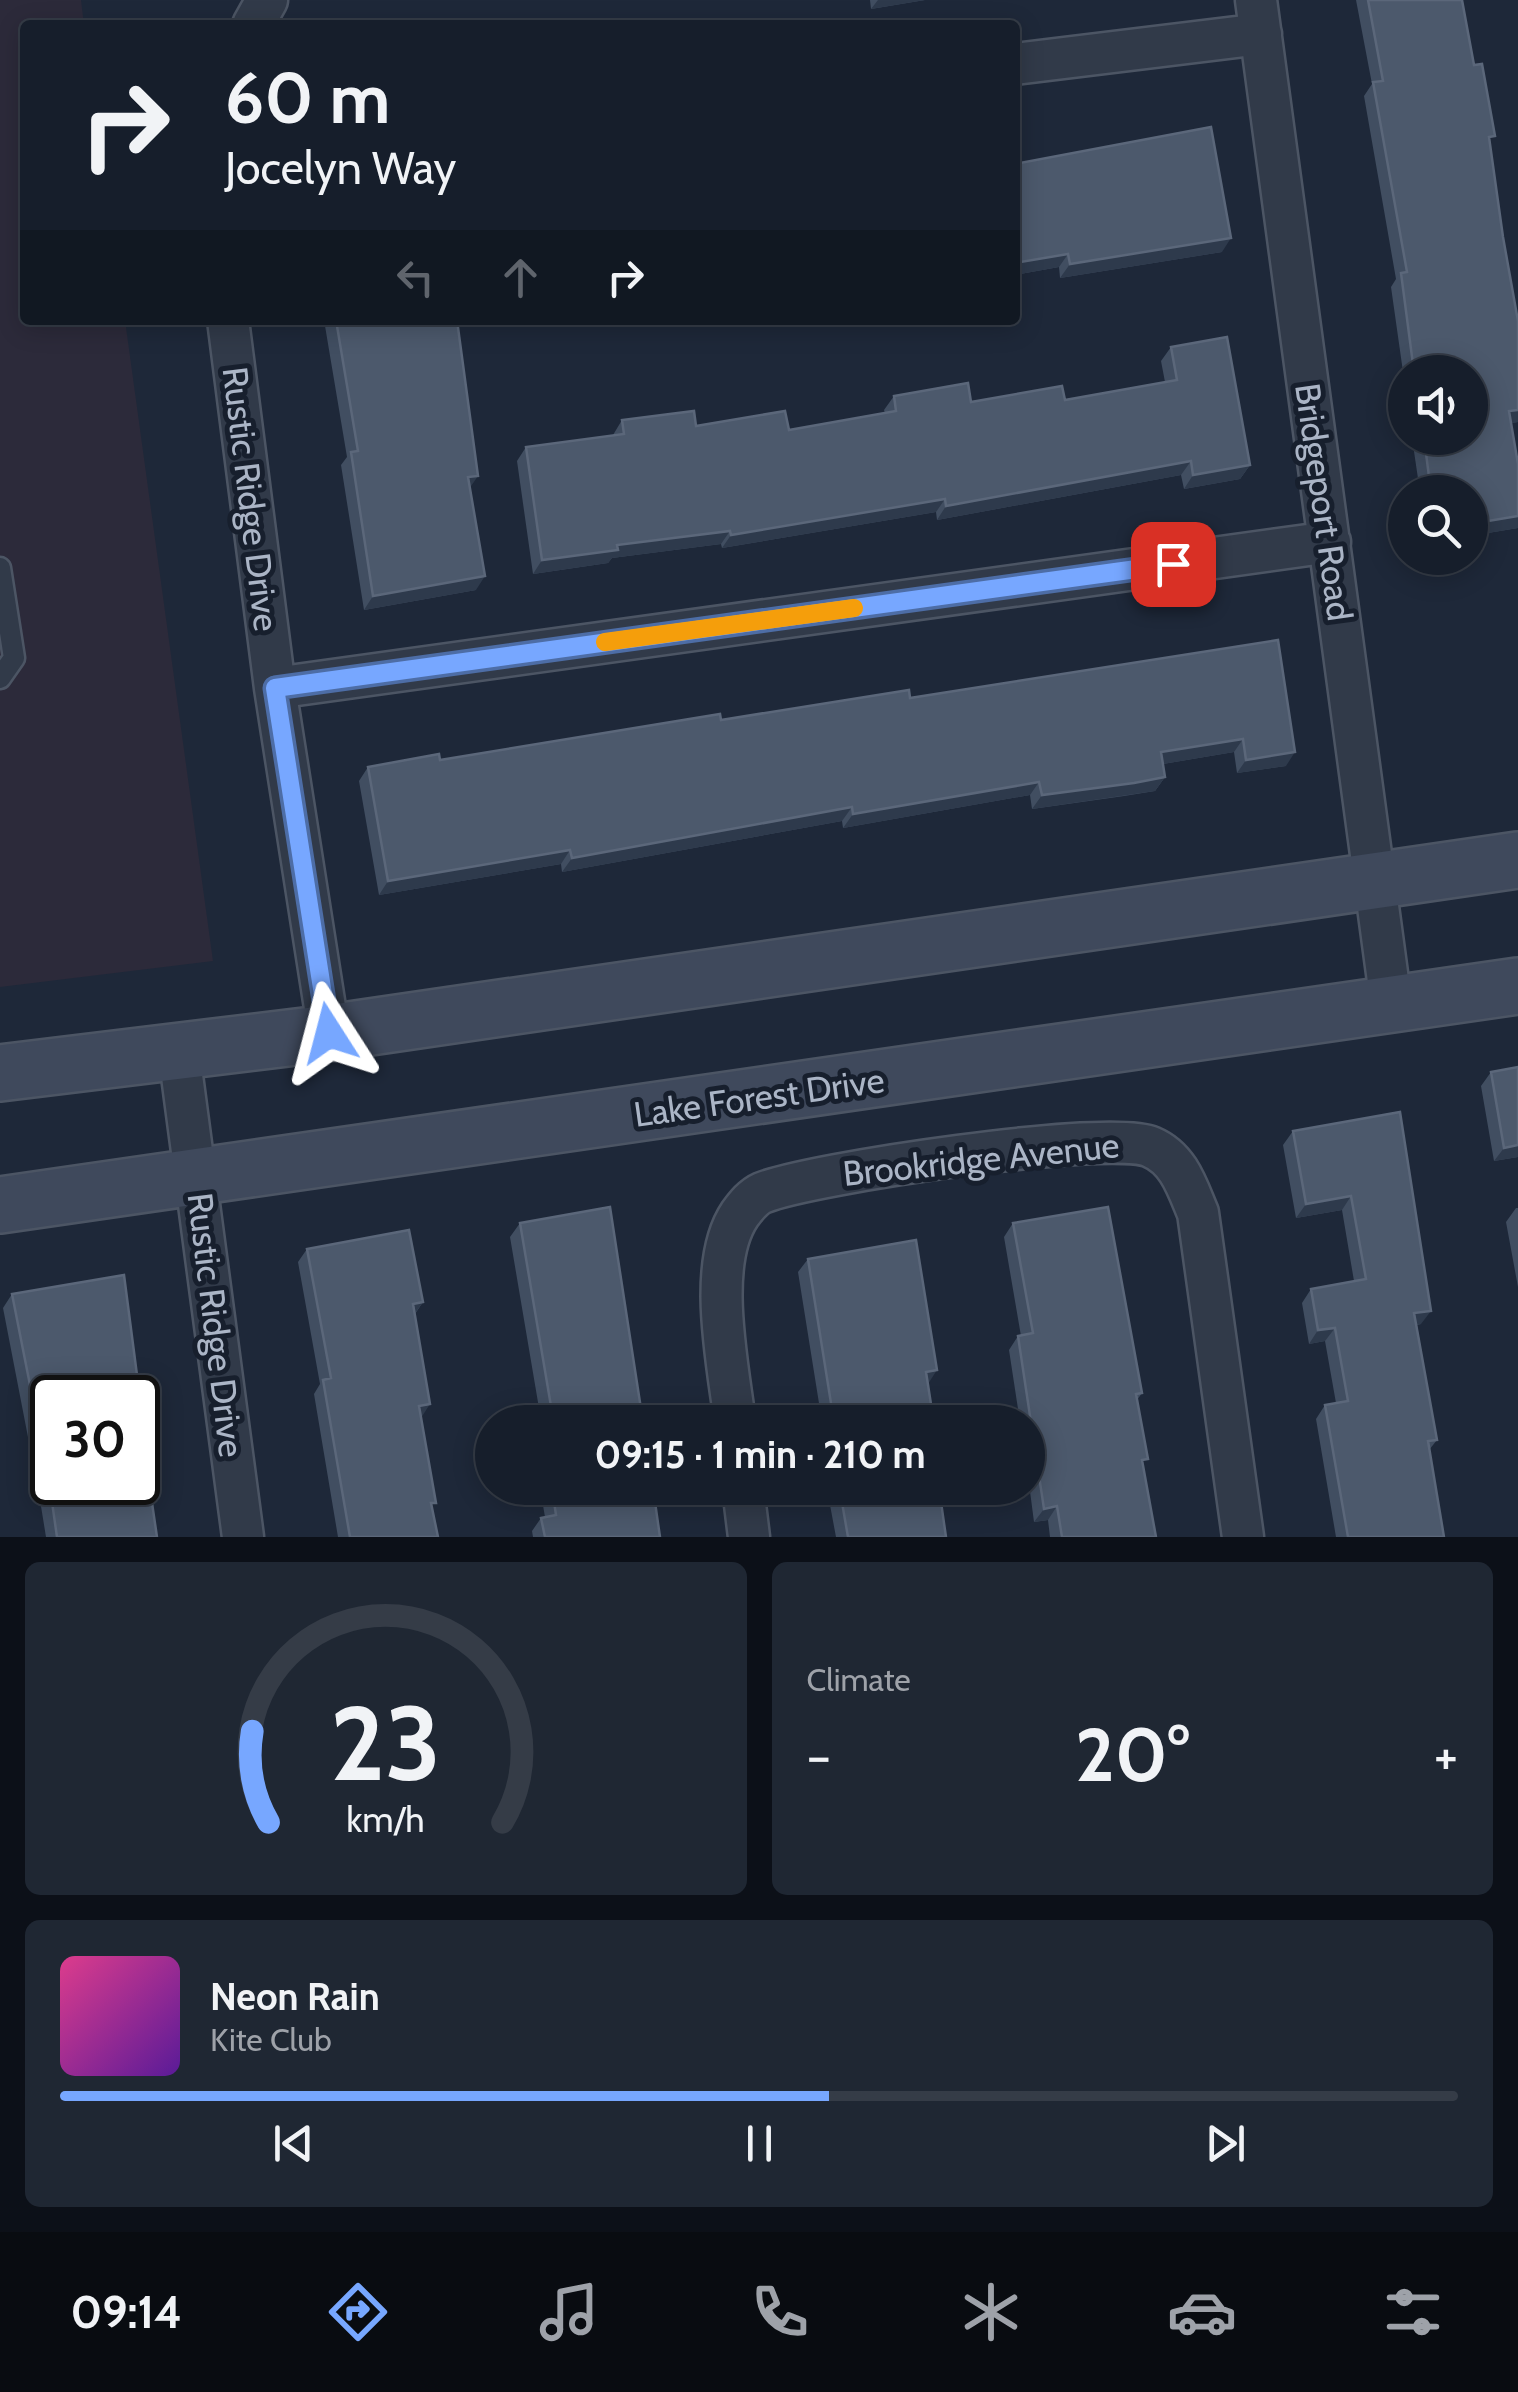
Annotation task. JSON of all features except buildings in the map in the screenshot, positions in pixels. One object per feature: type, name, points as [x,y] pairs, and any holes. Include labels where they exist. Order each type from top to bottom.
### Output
[{"type":"main road","points":[[0,1074],[329,1033],[1518,860]]},
{"type":"main road","name":"Lake Forest Drive","points":[[0,1206],[1518,986]]},
{"type":"street","points":[[1020,63],[1259,17]]},
{"type":"street","name":"Bridgeport Road","points":[[1259,17],[1391,1004]]},
{"type":"street","name":"Rustic Ridge Drive","points":[[229,325],[275,688],[329,1033]]},
{"type":"street","points":[[275,688],[1330,542]]},
{"type":"street","name":"Rustic Ridge Drive","points":[[180,1053],[243,1537]]},
{"type":"street","name":"Brookridge Avenue","points":[[733,1405],[724,1327],[728,1241],[739,1216],[756,1195],[794,1182],[1082,1142],[1128,1140],[1152,1147],[1184,1177],[1198,1212],[1243,1537]]},
{"type":"street","points":[[745,1505],[749,1537]]},
{"type":"lane","points":[[0,568],[14,658],[0,678]]},
{"type":"shaded area","points":[[0,0],[81,0],[83,20],[20,20],[20,325],[126,325],[213,961],[0,987]]},
{"type":"slow traffic","points":[[605,642],[854,608]]},
{"type":"route","points":[[329,1033],[275,688],[1173,564]]}]
